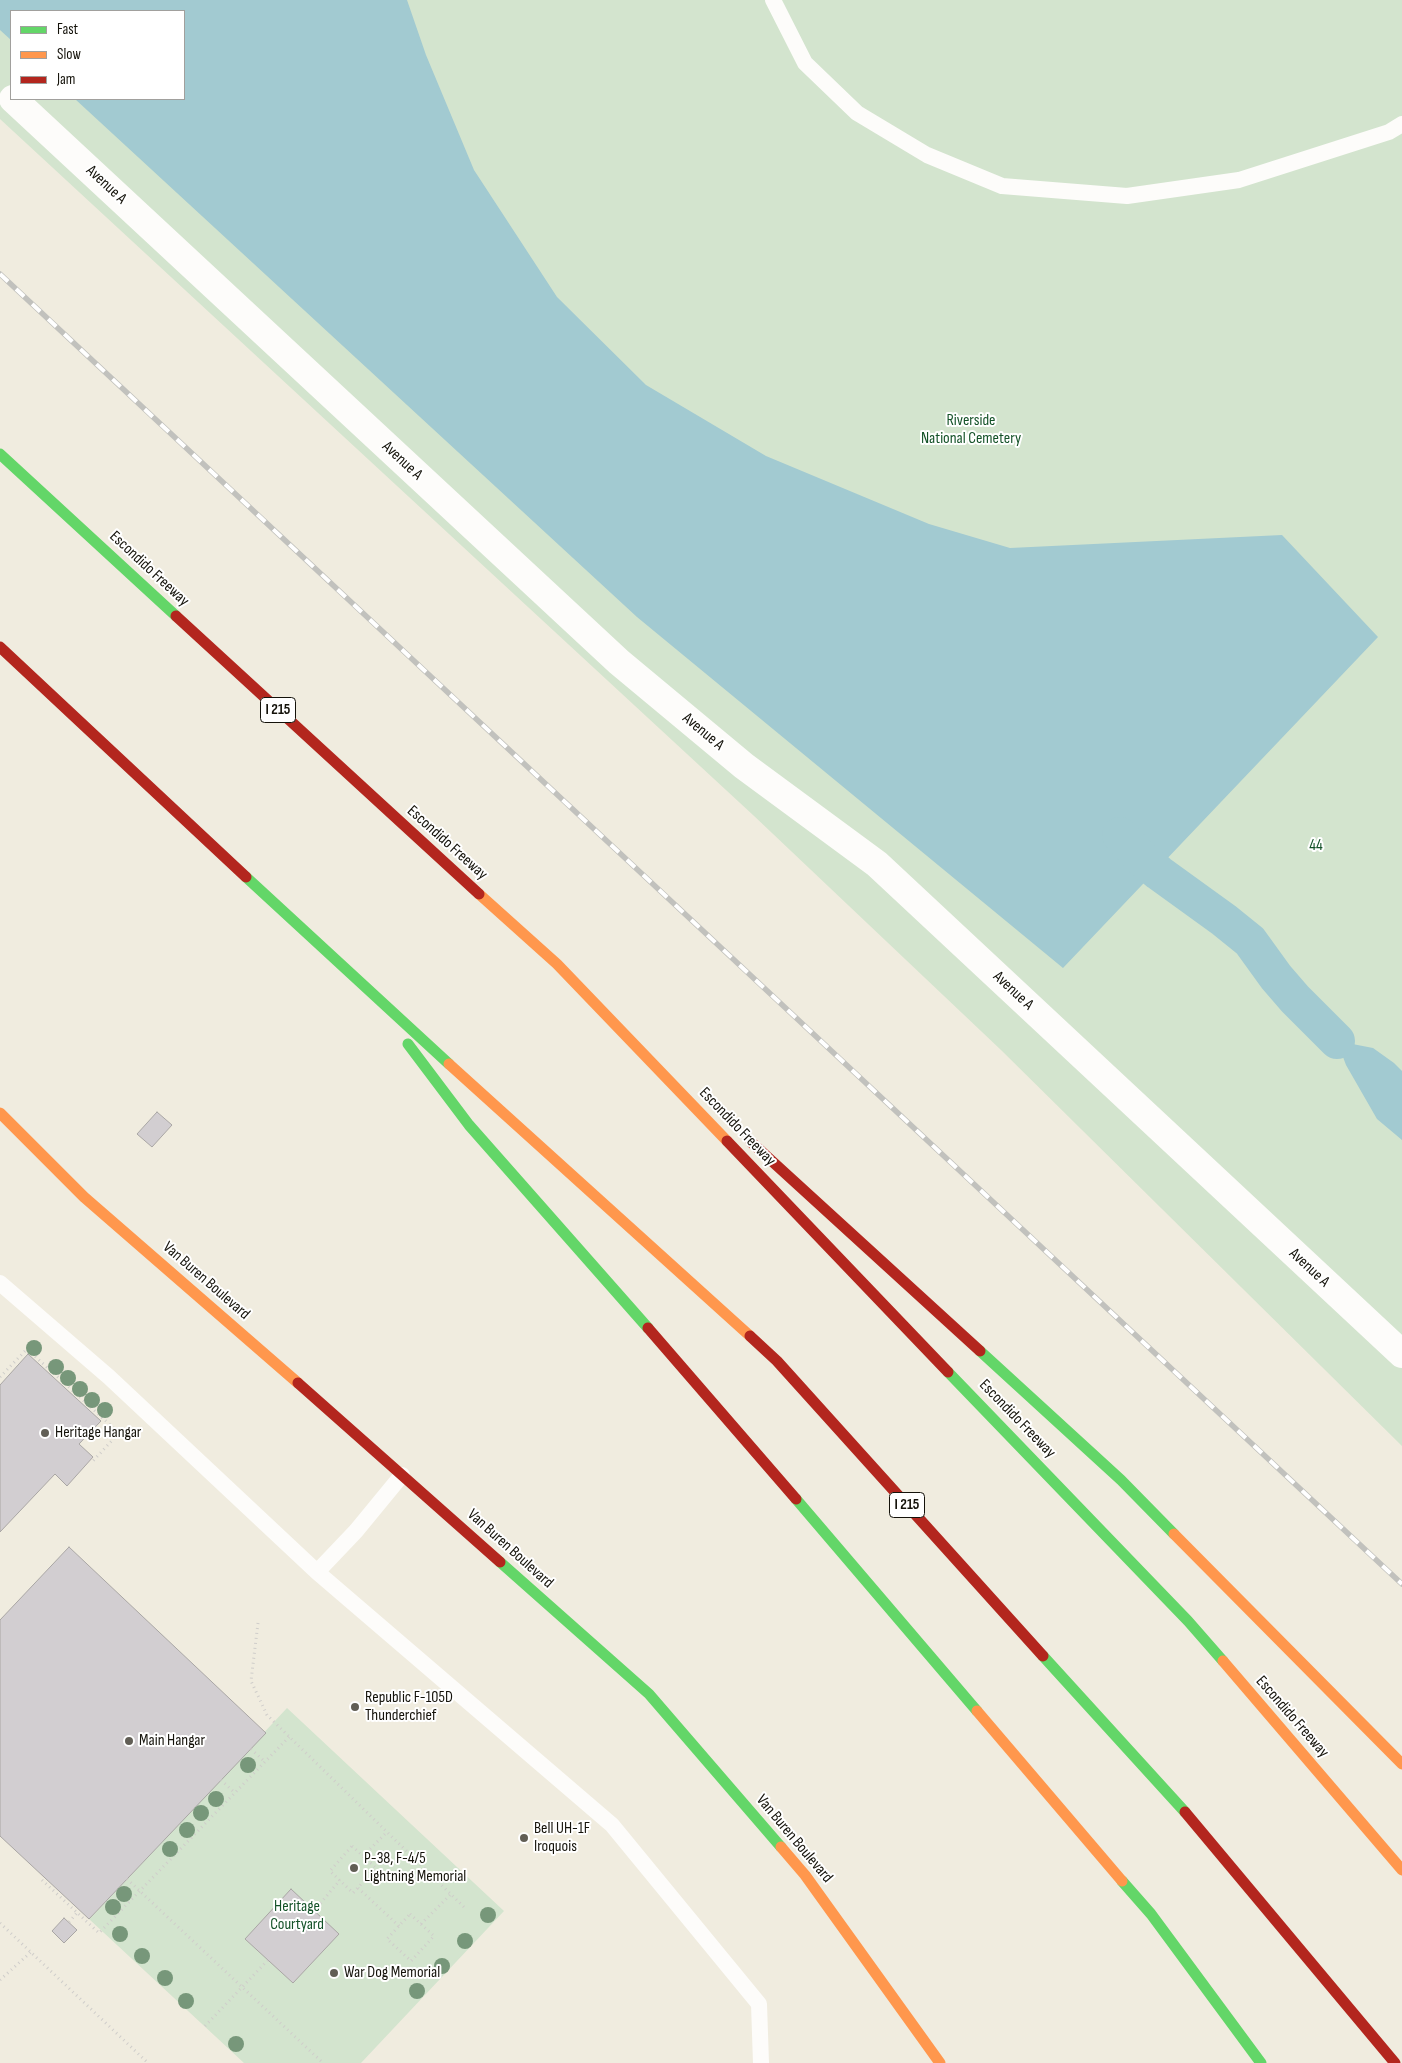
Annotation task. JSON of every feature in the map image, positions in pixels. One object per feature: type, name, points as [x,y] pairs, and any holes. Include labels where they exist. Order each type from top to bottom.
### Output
[{"type":"main road","name":"Escondido Freeway","points":[[0,454],[422,843],[557,964],[1188,1621],[1402,1870]]},
{"type":"main road","name":"I 215","points":[[0,647],[371,994],[777,1361],[1208,1838],[1395,2063]]},
{"type":"main road","points":[[557,964],[689,1084]]},
{"type":"main road","points":[[371,994],[468,1125],[710,1399],[1151,1914],[1261,2063]]},
{"type":"main road","name":"Van Buren Boulevard","points":[[0,1113],[84,1197],[227,1320],[649,1694],[805,1875],[940,2063]]},
{"type":"main road","points":[[740,1132],[1121,1480],[1402,1764]]},
{"type":"street","name":"Avenue A","points":[[0,87],[10,96]]},
{"type":"street","name":"Avenue A","points":[[14,100],[619,662],[744,766],[877,864],[1402,1354]]},
{"type":"lane","points":[[773,0],[806,63],[857,113],[927,155],[1002,186],[1127,196],[1238,180],[1389,132],[1402,124]]},
{"type":"lane","points":[[0,1283],[109,1377],[317,1572],[612,1825],[759,2004],[761,2063]]},
{"type":"lane","points":[[317,1572],[356,1531],[402,1475]]},
{"type":"path","points":[[0,1377],[27,1349],[119,1433],[92,1462]]},
{"type":"path","points":[[258,1623],[251,1681],[267,1715],[466,1909]]},
{"type":"path","points":[[42,1880],[99,1933],[289,1737]]},
{"type":"path","points":[[251,1749],[265,1762]]},
{"type":"path","points":[[221,1780],[235,1793]]},
{"type":"path","points":[[363,1856],[387,1832]]},
{"type":"path","points":[[352,1846],[376,1868],[353,1893],[340,1880],[330,1871],[352,1846]]},
{"type":"path","points":[[127,1879],[323,2063]]},
{"type":"path","points":[[314,1911],[340,1880]]},
{"type":"path","points":[[358,1888],[399,1926]]},
{"type":"path","points":[[421,1924],[451,1894]]},
{"type":"path","points":[[68,1922],[77,1913]]},
{"type":"path","points":[[410,1914],[434,1936],[411,1961],[387,1939],[399,1926],[410,1914]]},
{"type":"path","points":[[0,1924],[148,2063]]},
{"type":"path","points":[[0,1980],[31,1952]]},
{"type":"path","points":[[205,2026],[268,1960]]},
{"type":"green space","name":"Riverside National Cemetery","points":[[0,0],[1402,0],[1402,1446],[1001,1050],[753,815],[0,119]]},
{"type":"green space","name":"Heritage Courtyard","points":[[287,1708],[504,1911],[361,2063],[244,2063],[89,1919]]},
{"type":"water","points":[[0,0],[407,0],[426,55],[474,170],[557,297],[646,385],[766,456],[929,524],[1010,548],[1282,535],[1378,637],[1063,968],[637,617],[76,100],[185,100],[185,10],[10,10],[10,39],[0,30]]},
{"type":"water","points":[[1337,1041],[1373,1048],[1402,1071],[1402,1140],[1377,1119],[1346,1065]]},
{"type":"building","points":[[157,1112],[172,1125],[152,1147],[137,1134]]},
{"type":"building","name":"Heritage Hangar","points":[[28,1354],[101,1421],[79,1444],[93,1457],[67,1486],[55,1474],[0,1532],[0,1385]]},
{"type":"building","name":"Main Hangar","points":[[69,1547],[266,1733],[89,1919],[0,1836],[0,1620]]},
{"type":"building","points":[[291,1889],[339,1934],[293,1983],[245,1939]]},
{"type":"building","points":[[64,1918],[77,1930],[64,1943],[52,1931]]},
{"type":"waterway","points":[[1120,835],[1142,859],[1159,873],[1250,941],[1276,977],[1295,999],[1337,1041]]},
{"type":"railway","points":[[0,274],[1402,1584]]},
{"type":"traffic: fast","points":[[0,454],[176,616]]},
{"type":"traffic: fast","points":[[246,877],[449,1064]]},
{"type":"traffic: fast","points":[[408,1044],[469,1125],[648,1328]]},
{"type":"traffic: fast","points":[[980,1351],[1121,1480],[1174,1534]]},
{"type":"traffic: fast","points":[[948,1372],[1188,1621],[1223,1661]]},
{"type":"traffic: fast","points":[[796,1499],[977,1711]]},
{"type":"traffic: fast","points":[[500,1562],[649,1694],[781,1847]]},
{"type":"traffic: fast","points":[[1043,1656],[1185,1812]]},
{"type":"traffic: fast","points":[[1122,1881],[1151,1914],[1261,2063]]},
{"type":"traffic: slow","points":[[479,894],[557,964],[727,1141]]},
{"type":"traffic: slow","points":[[449,1064],[750,1336]]},
{"type":"traffic: slow","points":[[0,1113],[84,1197],[298,1383]]},
{"type":"traffic: slow","points":[[1174,1534],[1402,1764]]},
{"type":"traffic: slow","points":[[1223,1661],[1402,1870]]},
{"type":"traffic: slow","points":[[977,1711],[1122,1881]]},
{"type":"traffic: slow","points":[[781,1847],[805,1875],[940,2063]]},
{"type":"traffic: jam","points":[[176,616],[479,894]]},
{"type":"traffic: jam","points":[[0,647],[246,877]]},
{"type":"traffic: jam","points":[[727,1141],[948,1372]]},
{"type":"traffic: jam","points":[[751,1142],[980,1351]]},
{"type":"traffic: jam","points":[[648,1328],[796,1499]]},
{"type":"traffic: jam","points":[[750,1336],[777,1361],[1043,1656]]},
{"type":"traffic: jam","points":[[298,1383],[500,1562]]},
{"type":"traffic: jam","points":[[1185,1812],[1395,2063]]},
{"type":"place","name":"Heritage Hangar","points":[[45,1433]]},
{"type":"place","name":"Republic F-105D Thunderchief","points":[[355,1707]]},
{"type":"place","name":"Main Hangar","points":[[129,1741]]},
{"type":"place","name":"Bell UH-1F Iroquois","points":[[524,1838]]},
{"type":"place","name":"P-38, F-4/5 Lightning Memorial","points":[[354,1868]]},
{"type":"place","name":"War Dog Memorial","points":[[334,1973]]},
{"type":"park label","name":"44","points":[[1316,846]]}]
